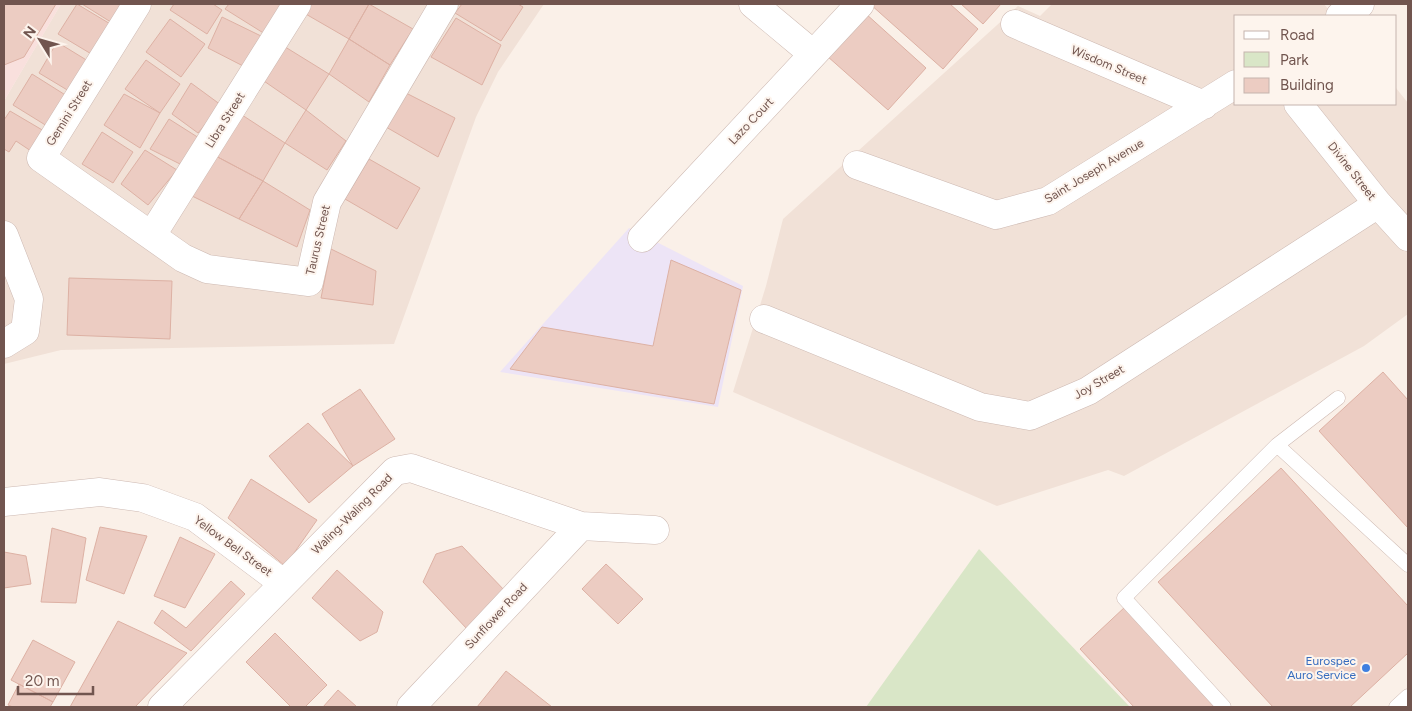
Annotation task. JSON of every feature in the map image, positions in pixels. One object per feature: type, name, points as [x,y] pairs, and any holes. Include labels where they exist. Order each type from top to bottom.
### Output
[{"type":"street","name":"Gemini Street","points":[[136,4],[41,158],[152,236]]},
{"type":"street","name":"Libra Street","points":[[152,236],[297,4]]},
{"type":"street","name":"Taurus Street","points":[[152,236],[183,258],[207,269],[309,282],[327,202],[356,156],[444,4]]},
{"type":"street","points":[[753,4],[813,54]]},
{"type":"street","name":"Lazo Court","points":[[642,238],[860,4]]},
{"type":"street","points":[[1342,15],[1360,4]]},
{"type":"street","name":"Wisdom Street","points":[[1015,24],[1204,105]]},
{"type":"street","name":"Saint Joseph Avenue","points":[[857,165],[996,215],[1048,201],[1234,85]]},
{"type":"street","name":"Divine Street","points":[[1299,105],[1378,204],[1408,237]]},
{"type":"street","name":"Joy Street","points":[[764,319],[980,407],[1030,416],[1088,391],[1378,204]]},
{"type":"street","points":[[4,235],[29,299],[25,331],[4,344]]},
{"type":"street","name":"Waling-Waling Road","points":[[162,707],[395,471],[412,468],[581,526],[655,530]]},
{"type":"street","name":"Yellow Bell Street","points":[[4,502],[100,492],[144,498],[196,517],[283,583]]},
{"type":"street","name":"Sunflower Road","points":[[411,707],[581,526]]},
{"type":"lane","points":[[1224,707],[1124,598],[1277,445],[1338,398]]},
{"type":"lane","points":[[1277,445],[1408,565]]},
{"type":"lane","points":[[1396,707],[1408,696]]},
{"type":"shaded area","points":[[4,4],[61,4],[4,101]]},
{"type":"shaded area","points":[[61,4],[544,4],[498,72],[476,117],[394,344],[61,350],[4,364],[4,101]]},
{"type":"shaded area","points":[[1052,4],[1324,4],[1333,15],[1234,15],[1234,105],[1397,105],[1397,89],[1408,103],[1408,314],[1364,346],[1124,476],[1108,470],[997,506],[733,392],[766,286],[783,219],[1018,6],[1040,16]]},
{"type":"shaded area","points":[[629,228],[743,286],[718,407],[500,372]]},
{"type":"green space","points":[[979,549],[1130,707],[866,707]]},
{"type":"building","points":[[4,4],[56,4],[24,57],[4,65]]},
{"type":"building","points":[[77,4],[112,25],[93,55],[58,34]]},
{"type":"building","points":[[82,4],[126,4],[114,24]]},
{"type":"building","points":[[174,4],[213,4],[222,10],[207,34],[170,10]]},
{"type":"building","points":[[229,4],[284,4],[265,34],[225,9]]},
{"type":"building","points":[[310,4],[369,4],[349,39],[304,13]]},
{"type":"building","points":[[369,4],[413,29],[390,65],[349,39]]},
{"type":"building","points":[[462,4],[518,4],[523,7],[501,41],[455,13]]},
{"type":"building","points":[[870,4],[950,4],[978,29],[943,69]]},
{"type":"building","points":[[961,4],[1001,4],[983,24]]},
{"type":"building","points":[[865,13],[926,68],[888,110],[827,56]]},
{"type":"building","points":[[222,17],[261,36],[247,68],[208,48]]},
{"type":"building","points":[[456,18],[501,45],[482,85],[431,57]]},
{"type":"building","points":[[170,19],[205,44],[181,77],[146,52]]},
{"type":"building","points":[[349,39],[390,65],[369,102],[329,74]]},
{"type":"building","points":[[57,42],[88,61],[69,91],[39,73]]},
{"type":"building","points":[[282,45],[329,74],[306,110],[261,79]]},
{"type":"building","points":[[146,60],[180,84],[160,113],[125,89]]},
{"type":"building","points":[[32,74],[67,96],[47,126],[13,105]]},
{"type":"building","points":[[191,83],[221,105],[198,133],[172,114]]},
{"type":"building","points":[[406,93],[455,118],[438,157],[386,127]]},
{"type":"building","points":[[124,94],[160,113],[140,148],[104,125]]},
{"type":"building","points":[[306,110],[346,141],[327,170],[285,143]]},
{"type":"building","points":[[10,111],[44,131],[31,151],[16,141],[9,152],[4,149],[4,120]]},
{"type":"building","points":[[239,113],[285,143],[263,181],[212,154]]},
{"type":"building","points":[[169,119],[199,138],[180,164],[150,149]]},
{"type":"building","points":[[102,132],[133,152],[113,183],[82,164]]},
{"type":"building","points":[[145,150],[177,170],[148,205],[121,184]]},
{"type":"building","points":[[212,154],[263,181],[239,219],[190,195]]},
{"type":"building","points":[[369,159],[420,188],[397,229],[345,199]]},
{"type":"building","points":[[263,181],[310,210],[297,247],[239,219]]},
{"type":"building","points":[[331,249],[376,271],[373,305],[321,298]]},
{"type":"building","points":[[671,260],[741,290],[714,404],[510,369],[542,327],[653,346]]},
{"type":"building","points":[[69,278],[172,281],[170,339],[67,335]]},
{"type":"building","points":[[1383,372],[1408,400],[1408,528],[1319,431]]},
{"type":"building","points":[[360,389],[395,439],[353,466],[322,414]]},
{"type":"building","points":[[308,423],[353,466],[309,503],[269,456]]},
{"type":"building","points":[[1281,468],[1408,606],[1408,653],[1350,707],[1273,707],[1158,582]]},
{"type":"building","points":[[251,479],[317,520],[285,566],[228,518]]},
{"type":"building","points":[[100,527],[147,536],[124,594],[86,580]]},
{"type":"building","points":[[52,528],[86,538],[76,603],[41,602]]},
{"type":"building","points":[[180,537],[215,554],[185,608],[154,596]]},
{"type":"building","points":[[462,546],[506,592],[467,629],[423,582],[436,554]]},
{"type":"building","points":[[4,552],[26,556],[31,584],[4,588]]},
{"type":"building","points":[[606,564],[643,599],[618,624],[582,589]]},
{"type":"building","points":[[337,570],[383,612],[377,632],[360,641],[312,598]]},
{"type":"building","points":[[231,581],[245,594],[191,651],[154,623],[162,610],[186,628]]},
{"type":"building","points":[[1126,606],[1220,707],[1134,707],[1080,649]]},
{"type":"building","points":[[118,621],[187,653],[135,707],[70,707]]},
{"type":"building","points":[[275,633],[327,685],[305,707],[291,707],[246,662]]},
{"type":"building","points":[[33,640],[75,662],[53,702],[11,680]]},
{"type":"building","points":[[506,671],[552,707],[477,707]]},
{"type":"building","points":[[19,684],[53,702],[50,707],[13,707],[8,705]]},
{"type":"building","points":[[338,690],[357,707],[323,707]]},
{"type":"place","name":"Eurospec Auro Service","points":[[1366,668]]}]
